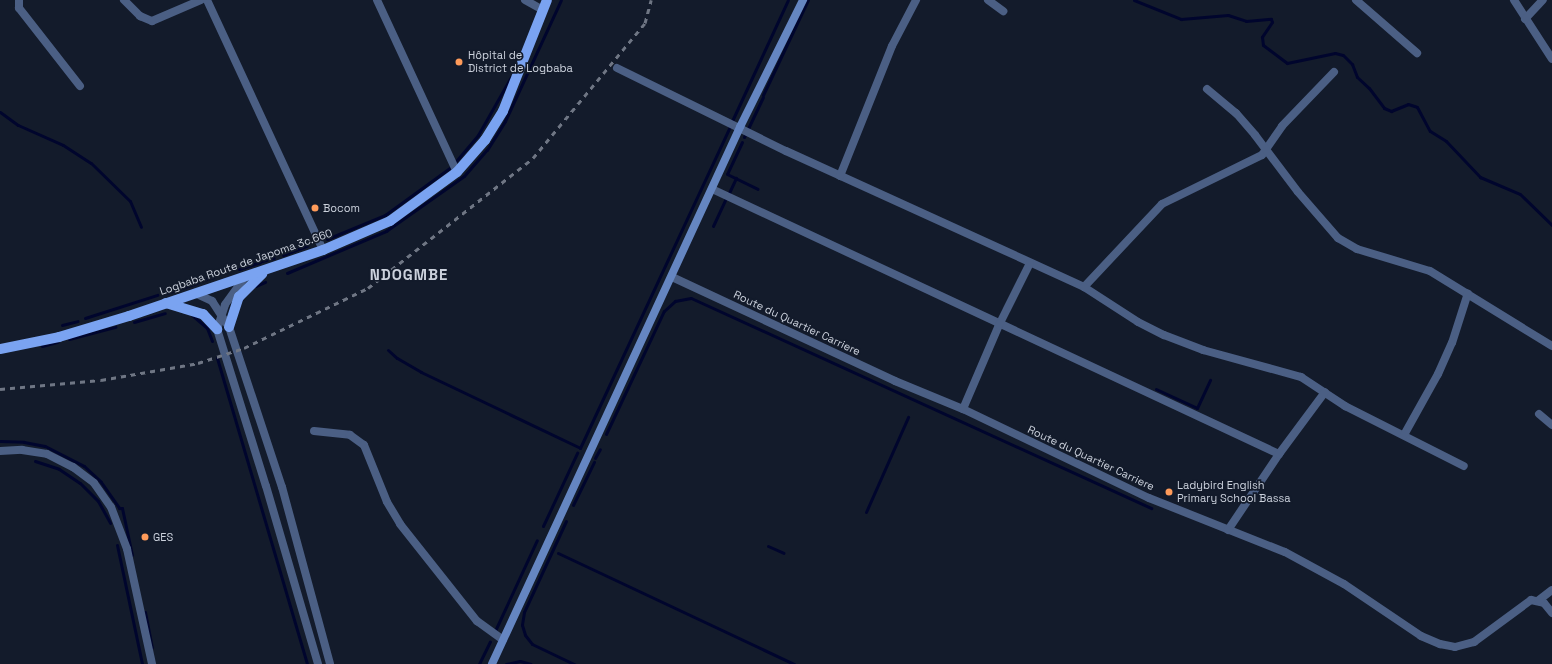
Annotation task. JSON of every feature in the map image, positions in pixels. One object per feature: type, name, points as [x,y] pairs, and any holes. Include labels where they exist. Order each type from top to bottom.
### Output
[{"type":"main road","name":"Logbaba Route de Japoma 3c.660","points":[[0,346],[59,337],[245,278],[323,250],[390,220],[457,172],[485,140],[503,111],[547,0]]},
{"type":"main road","points":[[492,664],[740,127],[803,0]]},
{"type":"main road","points":[[229,327],[239,297],[251,282],[269,269]]},
{"type":"main road","points":[[166,303],[203,314],[217,329]]},
{"type":"street","points":[[19,0],[19,8],[80,86]]},
{"type":"street","points":[[124,0],[140,16],[152,22],[201,0]]},
{"type":"street","points":[[207,0],[323,250]]},
{"type":"street","points":[[377,0],[457,172]]},
{"type":"street","points":[[525,0],[543,10]]},
{"type":"street","points":[[840,176],[892,46],[916,0]]},
{"type":"street","points":[[988,0],[1003,11]]},
{"type":"street","points":[[1356,0],[1417,53]]},
{"type":"street","points":[[1514,0],[1524,19],[1552,59]]},
{"type":"street","points":[[1524,19],[1543,0]]},
{"type":"street","points":[[617,68],[840,176],[1084,287],[1138,322],[1164,335],[1203,350],[1301,377],[1345,406],[1404,434],[1464,466]]},
{"type":"street","points":[[1084,287],[1162,204],[1256,160],[1266,151],[1282,126],[1334,72]]},
{"type":"street","points":[[1207,89],[1236,113],[1338,238],[1357,249],[1430,271],[1552,346]]},
{"type":"street","points":[[712,189],[1279,454]]},
{"type":"street","points":[[963,409],[999,324],[1030,263]]},
{"type":"street","name":"Route du Quartier Carriere","points":[[672,277],[895,382],[963,409],[1149,498],[1285,552],[1344,584],[1421,636],[1440,644],[1455,646],[1474,642],[1531,600],[1539,600],[1552,590]]},
{"type":"street","points":[[245,278],[222,312],[217,329],[266,486],[318,664]]},
{"type":"street","points":[[195,293],[208,298],[222,312],[229,327],[282,487],[330,664]]},
{"type":"street","points":[[1404,434],[1438,374],[1468,293]]},
{"type":"street","points":[[1228,530],[1279,454],[1325,392]]},
{"type":"street","points":[[1539,414],[1552,426]]},
{"type":"street","points":[[314,431],[350,435],[364,445],[387,502],[400,524],[476,620],[503,640]]},
{"type":"street","points":[[0,451],[22,450],[47,454],[94,483],[111,507],[126,549],[152,664]]},
{"type":"street","points":[[1539,600],[1552,613]]},
{"type":"waterway","points":[[287,273],[386,231],[464,176],[487,150],[505,121],[561,0]]},
{"type":"waterway","points":[[732,121],[788,0]]},
{"type":"waterway","points":[[763,95],[808,0]]},
{"type":"waterway","points":[[1134,0],[1181,19],[1228,15],[1246,21],[1271,19],[1272,22],[1262,37],[1263,45],[1287,63],[1335,53],[1343,55],[1352,64],[1357,77],[1369,88],[1384,108],[1391,111],[1408,104],[1417,107],[1430,131],[1446,141],[1480,177],[1520,194],[1552,225]]},
{"type":"waterway","points":[[327,239],[385,215],[451,167],[478,135],[511,77]]},
{"type":"waterway","points":[[744,137],[763,97]]},
{"type":"waterway","points":[[0,112],[18,125],[63,145],[91,163],[130,201],[141,227]]},
{"type":"waterway","points":[[388,350],[397,358],[421,372],[580,448],[730,126]]},
{"type":"waterway","points":[[742,142],[727,174],[758,189]]},
{"type":"waterway","points":[[728,195],[736,178]]},
{"type":"waterway","points":[[713,226],[725,200]]},
{"type":"waterway","points":[[283,255],[307,246]]},
{"type":"waterway","points":[[262,261],[274,258]]},
{"type":"waterway","points":[[239,269],[260,262]]},
{"type":"waterway","points":[[197,282],[213,277]]},
{"type":"waterway","points":[[256,286],[265,282]]},
{"type":"waterway","points":[[166,293],[196,283]]},
{"type":"waterway","points":[[85,318],[157,295]]},
{"type":"waterway","points":[[606,434],[664,311],[675,301],[691,298],[1151,508]]},
{"type":"waterway","points":[[134,322],[165,313]]},
{"type":"waterway","points":[[192,315],[207,328],[212,341]]},
{"type":"waterway","points":[[62,325],[78,321]]},
{"type":"waterway","points":[[69,339],[115,327]]},
{"type":"waterway","points":[[42,346],[57,342]]},
{"type":"waterway","points":[[217,358],[307,664]]},
{"type":"waterway","points":[[1156,389],[1197,408],[1210,380]]},
{"type":"waterway","points":[[866,512],[908,417]]},
{"type":"waterway","points":[[0,441],[24,442],[45,446],[84,466],[101,482],[119,508],[122,508],[132,555]]},
{"type":"waterway","points":[[595,458],[600,449]]},
{"type":"waterway","points":[[543,526],[577,453]]},
{"type":"waterway","points":[[35,461],[59,469],[80,483],[98,501],[110,523]]},
{"type":"waterway","points":[[573,505],[594,462]]},
{"type":"waterway","points":[[566,521],[524,612],[522,625],[525,635],[532,644],[574,664]]},
{"type":"waterway","points":[[494,633],[537,540]]},
{"type":"waterway","points":[[117,545],[142,664]]},
{"type":"waterway","points":[[768,546],[784,553]]},
{"type":"waterway","points":[[558,553],[794,664]]},
{"type":"waterway","points":[[145,612],[152,647]]},
{"type":"waterway","points":[[479,664],[490,641]]},
{"type":"waterway","points":[[506,664],[520,661],[531,664]]},
{"type":"railway","points":[[0,389],[101,380],[198,363],[244,348],[368,288],[533,158],[645,23],[651,0]]},
{"type":"place","name":"Hôpital de District de Logbaba","points":[[459,62]]},
{"type":"place","name":"Bocom","points":[[315,208]]},
{"type":"place","name":"Ladybird English Primary School Bassa","points":[[1169,492]]},
{"type":"place","name":"GES","points":[[145,537]]},
{"type":"district","name":"NDOGMBE","points":[[409,275]]}]
